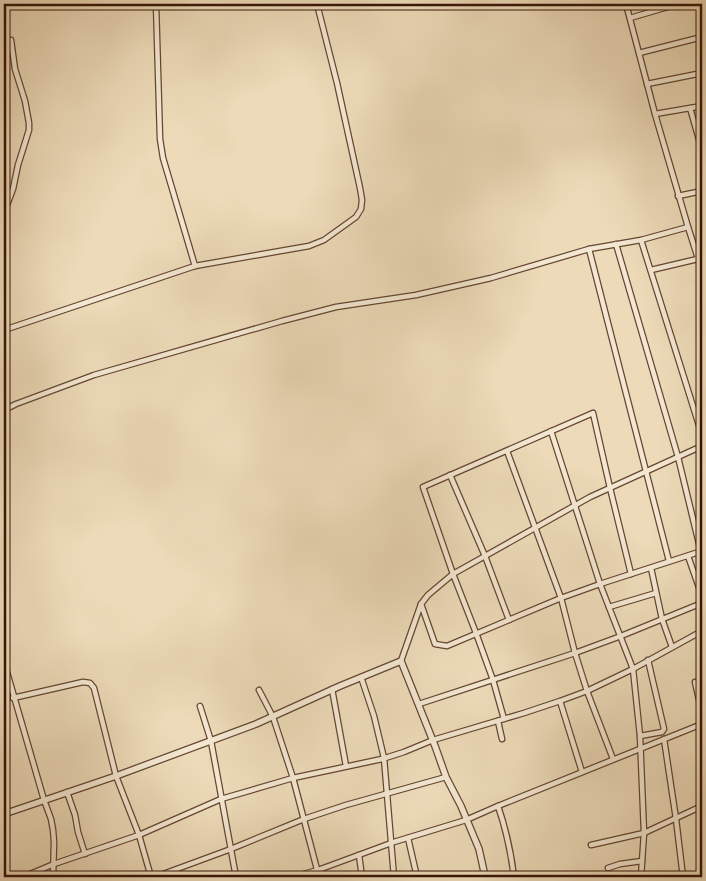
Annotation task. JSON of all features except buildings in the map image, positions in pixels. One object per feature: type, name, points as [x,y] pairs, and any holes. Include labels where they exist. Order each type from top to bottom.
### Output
[{"type":"street","points":[[156,4],[160,139],[163,158],[195,266]]},
{"type":"street","points":[[4,330],[195,266],[309,246],[324,240],[356,217],[361,209],[362,200],[358,178],[317,4]]},
{"type":"street","points":[[626,4],[678,196],[700,258],[702,271]]},
{"type":"street","points":[[630,18],[678,4]]},
{"type":"street","points":[[639,53],[702,37]]},
{"type":"street","points":[[4,213],[13,189],[29,130],[25,101],[15,69],[11,40]]},
{"type":"street","points":[[647,84],[702,73]]},
{"type":"street","points":[[655,114],[702,106]]},
{"type":"street","points":[[690,108],[702,150]]},
{"type":"street","points":[[696,129],[702,132]]},
{"type":"street","points":[[678,196],[702,191]]},
{"type":"street","points":[[4,420],[4,409],[94,375],[282,321],[336,307],[416,295],[492,278],[589,249],[641,240],[688,227]]},
{"type":"street","points":[[641,240],[702,435]]},
{"type":"street","points":[[421,604],[436,644],[447,646],[561,598],[701,552],[678,457],[616,244]]},
{"type":"street","points":[[589,249],[670,561]]},
{"type":"street","points":[[651,270],[700,258]]},
{"type":"street","points":[[504,719],[493,680],[423,488],[594,413],[631,574]]},
{"type":"street","points":[[551,431],[600,584],[633,669],[641,748],[644,833],[641,877]]},
{"type":"street","points":[[485,877],[479,849],[461,806],[446,777],[401,661],[421,604],[428,595],[453,574],[485,556],[574,506],[702,446]]},
{"type":"street","points":[[507,451],[561,598],[587,691],[613,759]]},
{"type":"street","points":[[450,475],[485,556],[509,620]]},
{"type":"street","points":[[688,556],[702,596]]},
{"type":"street","points":[[651,568],[662,619],[672,647]]},
{"type":"street","points":[[609,607],[656,592]]},
{"type":"street","points":[[418,704],[575,653],[702,603]]},
{"type":"street","points":[[23,877],[54,864],[139,835],[221,799],[293,778],[384,758],[433,740],[560,701],[587,691],[633,669],[702,631]]},
{"type":"street","points":[[640,736],[662,732],[664,729],[648,660]]},
{"type":"street","points":[[4,814],[116,776],[256,724],[332,689],[401,661]]},
{"type":"street","points":[[4,662],[13,698],[51,818],[54,842],[53,877]]},
{"type":"street","points":[[361,678],[374,716],[384,758],[394,877]]},
{"type":"street","points":[[13,698],[84,682],[90,683],[94,688],[116,776],[139,835],[151,877]]},
{"type":"street","points":[[695,682],[702,713]]},
{"type":"street","points":[[332,689],[346,766]]},
{"type":"street","points":[[258,690],[273,717],[293,778],[319,877]]},
{"type":"street","points":[[560,701],[582,772]]},
{"type":"street","points":[[200,706],[211,741],[236,877]]},
{"type":"street","points":[[498,721],[502,739]]},
{"type":"street","points":[[293,877],[466,820],[702,724]]},
{"type":"street","points":[[664,739],[683,877]]},
{"type":"street","points":[[155,877],[304,819],[346,805],[446,777]]},
{"type":"street","points":[[67,792],[85,854]]},
{"type":"street","points":[[498,806],[511,853],[514,877]]},
{"type":"street","points":[[591,845],[644,833],[702,806]]},
{"type":"street","points":[[408,838],[417,877]]},
{"type":"street","points":[[359,855],[362,877]]},
{"type":"street","points":[[608,868],[642,861]]}]
